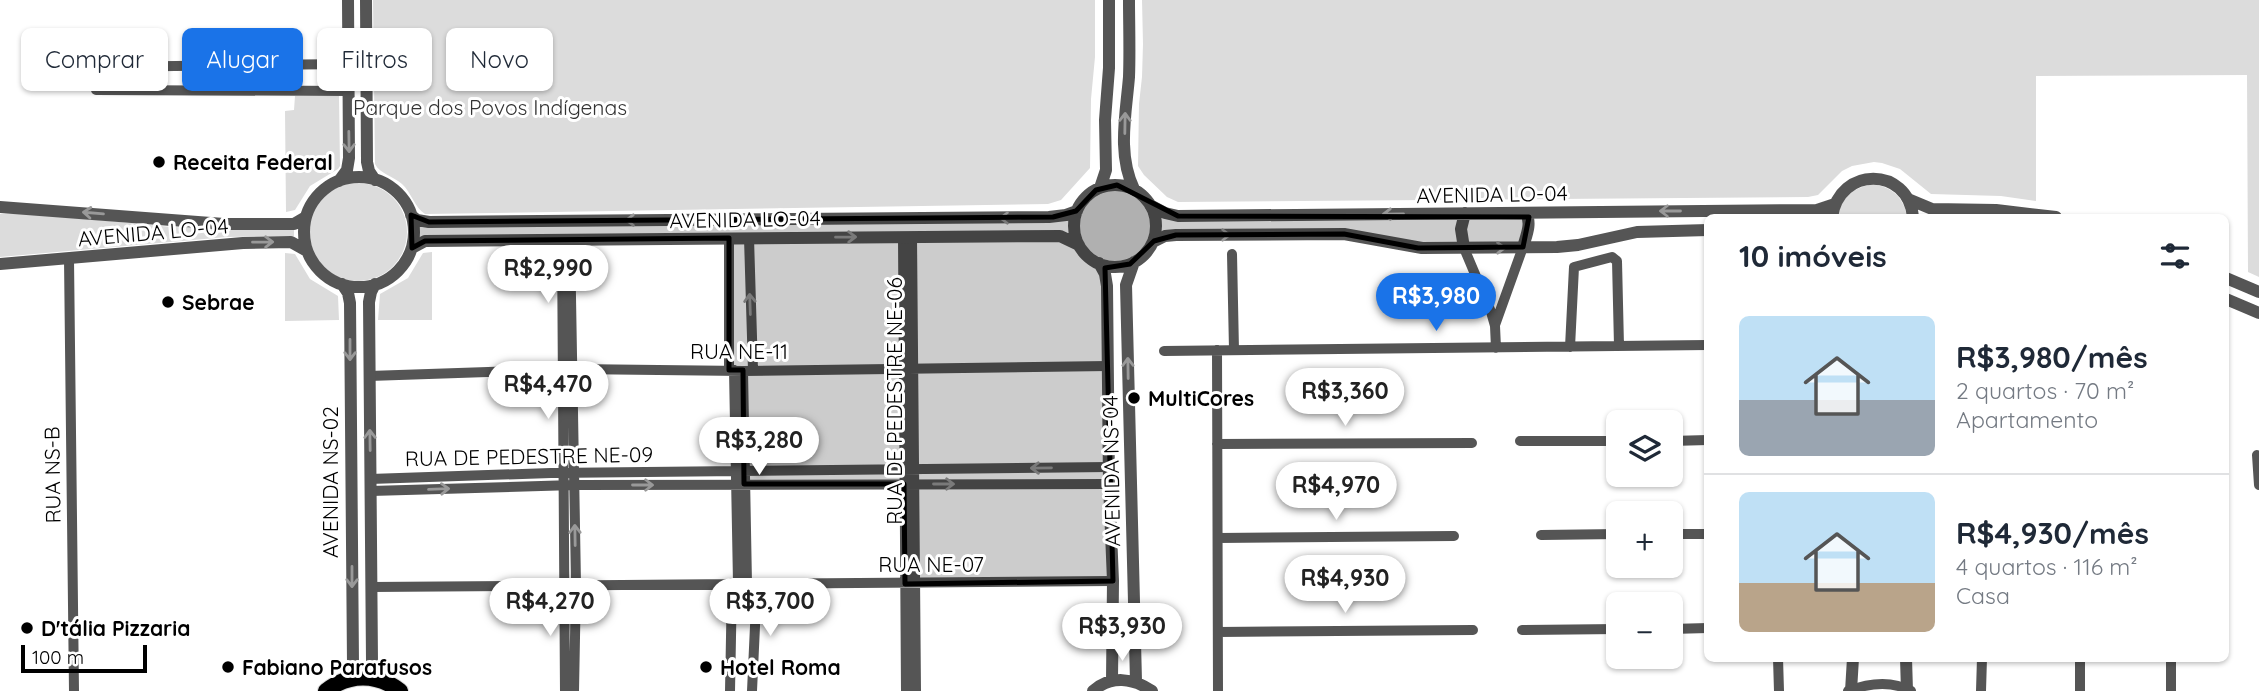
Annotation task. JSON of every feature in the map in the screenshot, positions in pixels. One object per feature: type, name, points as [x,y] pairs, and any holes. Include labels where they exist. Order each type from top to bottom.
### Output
[{"type":"main road","points":[[326,691],[344,680],[360,677],[377,678],[400,691]]},
{"type":"street","points":[[348,0],[348,28]]},
{"type":"street","points":[[366,0],[367,162],[369,172],[375,180]]},
{"type":"street","points":[[1100,188],[1106,170],[1109,0]]},
{"type":"street","points":[[1129,0],[1129,76],[1124,122],[1125,167],[1133,190]]},
{"type":"street","points":[[168,65],[317,64]]},
{"type":"street","points":[[168,90],[317,90]]},
{"type":"street","points":[[339,181],[347,170],[349,159],[349,91]]},
{"type":"street","points":[[357,177],[375,180],[397,193],[411,215],[414,229],[412,247],[400,268],[389,278],[376,284],[356,287],[342,284],[320,271],[307,251],[304,232],[306,217],[316,197],[339,181],[357,177]]},
{"type":"street","points":[[1833,211],[1847,187],[1871,178],[1892,183],[1900,189],[1908,199],[1912,214]]},
{"type":"street","points":[[1117,185],[1133,190],[1150,205],[1156,225],[1153,242],[1146,253],[1134,262],[1115,267],[1099,263],[1086,255],[1079,245],[1074,227],[1077,211],[1088,195],[1100,188],[1117,185]]},
{"type":"street","points":[[1908,199],[1932,209],[1996,210],[2030,214]]},
{"type":"street","name":"AVENIDA LO-04","points":[[1150,205],[1178,216],[1833,211]]},
{"type":"street","name":"AVENIDA LO-04","points":[[0,207],[224,224],[292,224],[306,217]]},
{"type":"street","name":"AVENIDA LO-04","points":[[411,215],[424,222],[442,222],[1053,217],[1077,211]]},
{"type":"street","points":[[1465,213],[1461,229],[1464,248],[1495,326],[1496,348]]},
{"type":"street","points":[[1495,326],[1528,228],[1526,213]]},
{"type":"street","points":[[1153,242],[1164,236],[1176,235],[1343,234],[1413,247],[1573,246],[1637,232],[1704,230]]},
{"type":"street","name":"AVENIDA LO-04","points":[[412,247],[425,241],[1054,236],[1064,237],[1079,245]]},
{"type":"street","name":"RUA DE PEDESTRE NE-06","points":[[908,237],[908,484],[916,691]]},
{"type":"street","points":[[749,238],[740,371],[740,484],[743,583],[752,691]]},
{"type":"street","points":[[729,239],[740,371]]},
{"type":"street","points":[[565,691],[569,485],[566,240]]},
{"type":"street","name":"AVENIDA LO-04","points":[[0,264],[243,243],[291,242],[307,251]]},
{"type":"street","points":[[1231,254],[1234,350]]},
{"type":"street","points":[[1570,347],[1574,267],[1612,257],[1617,261],[1619,346]]},
{"type":"street","name":"RUA NS-B","points":[[69,259],[74,691]]},
{"type":"street","name":"AVENIDA NS-04","points":[[1134,262],[1126,285],[1136,681]]},
{"type":"street","name":"AVENIDA NS-04","points":[[1099,263],[1106,279],[1108,484],[1113,581],[1112,680]]},
{"type":"street","points":[[2229,279],[2259,292]]},
{"type":"street","name":"AVENIDA NS-02","points":[[342,284],[350,303],[353,663],[344,680]]},
{"type":"street","name":"AVENIDA NS-02","points":[[376,284],[370,292],[369,302],[369,376],[372,666],[377,678]]},
{"type":"street","points":[[2229,300],[2259,313]]},
{"type":"street","points":[[1164,351],[1704,345]]},
{"type":"street","points":[[1217,350],[1218,691]]},
{"type":"street","name":"RUA NE-11","points":[[369,376],[568,369],[740,371],[1108,366]]},
{"type":"street","points":[[1683,441],[1704,440]]},
{"type":"street","points":[[1520,441],[1606,441]]},
{"type":"street","points":[[1217,444],[1472,443]]},
{"type":"street","points":[[2257,455],[2259,485]]},
{"type":"street","name":"RUA DE PEDESTRE NE-09","points":[[370,485],[569,473],[1109,467]]},
{"type":"street","name":"RUA DE PEDESTRE NE-09","points":[[370,485],[1108,484]]},
{"type":"street","points":[[569,485],[576,584],[574,691]]},
{"type":"street","points":[[1541,535],[1606,534]]},
{"type":"street","points":[[1683,534],[1704,534]]},
{"type":"street","points":[[1218,538],[1454,536]]},
{"type":"street","name":"RUA NE-07","points":[[371,587],[1113,581]]},
{"type":"street","points":[[730,691],[743,583]]},
{"type":"street","name":"RUA DE PEDESTRE NE-06","points":[[906,691],[910,584]]},
{"type":"street","points":[[1683,629],[1704,628]]},
{"type":"street","points":[[1522,630],[1606,629]]},
{"type":"street","points":[[1218,632],[1473,630]]},
{"type":"street","points":[[1778,662],[1779,691]]},
{"type":"street","points":[[1853,662],[1850,691],[1866,684],[1885,684],[1908,690],[1906,662]]},
{"type":"street","points":[[1981,691],[1982,662]]},
{"type":"street","points":[[2080,662],[2080,691]]},
{"type":"street","points":[[2171,662],[2171,691]]},
{"type":"street","points":[[1093,691],[1112,680],[1136,681],[1152,691]]},
{"type":"highlighted area","points":[[1117,185],[1178,216],[1529,217],[1523,247],[1418,248],[1344,234],[1176,235],[1154,241],[1130,264],[1105,268],[1113,581],[905,584],[904,484],[744,484],[743,370],[729,370],[729,238],[425,241],[412,248],[411,215],[429,222],[1053,217],[1076,211],[1096,190]]},
{"type":"green space","name":"Parque dos Povos Indígenas","points":[[373,0],[1095,0],[1090,168],[1061,200],[1048,204],[425,214],[402,184],[375,164],[374,91],[432,91],[432,28],[373,28]]},
{"type":"green space","points":[[1142,0],[2259,0],[2259,277],[2248,272],[2247,75],[2036,76],[2036,201],[2001,196],[1931,194],[1900,169],[1874,162],[1852,166],[1842,171],[1818,195],[1808,197],[1178,202],[1167,197],[1138,166]]},
{"type":"green space","points":[[295,96],[339,96],[340,166],[310,186],[295,210],[286,212],[285,111],[294,110]]},
{"type":"green space","points":[[358,183],[377,187],[393,197],[403,213],[407,232],[403,251],[393,267],[377,277],[358,281],[339,277],[323,267],[313,251],[309,232],[313,213],[323,197],[339,187]]},
{"type":"green space","points":[[1871,184],[1891,190],[1903,203],[1907,214],[1838,214],[1848,195]]},
{"type":"green space","points":[[1115,191],[1140,201],[1150,226],[1140,251],[1115,261],[1090,251],[1080,226],[1090,201]]},
{"type":"green space","points":[[24,213],[172,227],[294,229],[294,236],[227,237],[0,257],[0,214]]},
{"type":"green space","points":[[432,252],[432,320],[378,320],[380,294],[408,278],[423,253]]},
{"type":"green space","points":[[285,253],[295,254],[310,279],[338,296],[339,320],[285,321]]},
{"type":"place","name":"Receita Federal","points":[[159,162]]},
{"type":"place","name":"Sebrae","points":[[168,302]]},
{"type":"place","name":"MultiCores","points":[[1134,398]]},
{"type":"place","name":"D'tália Pizzaria","points":[[27,628]]},
{"type":"place","name":"Fabiano Parafusos","points":[[228,667]]},
{"type":"place","name":"Hotel Roma","points":[[706,667]]}]
